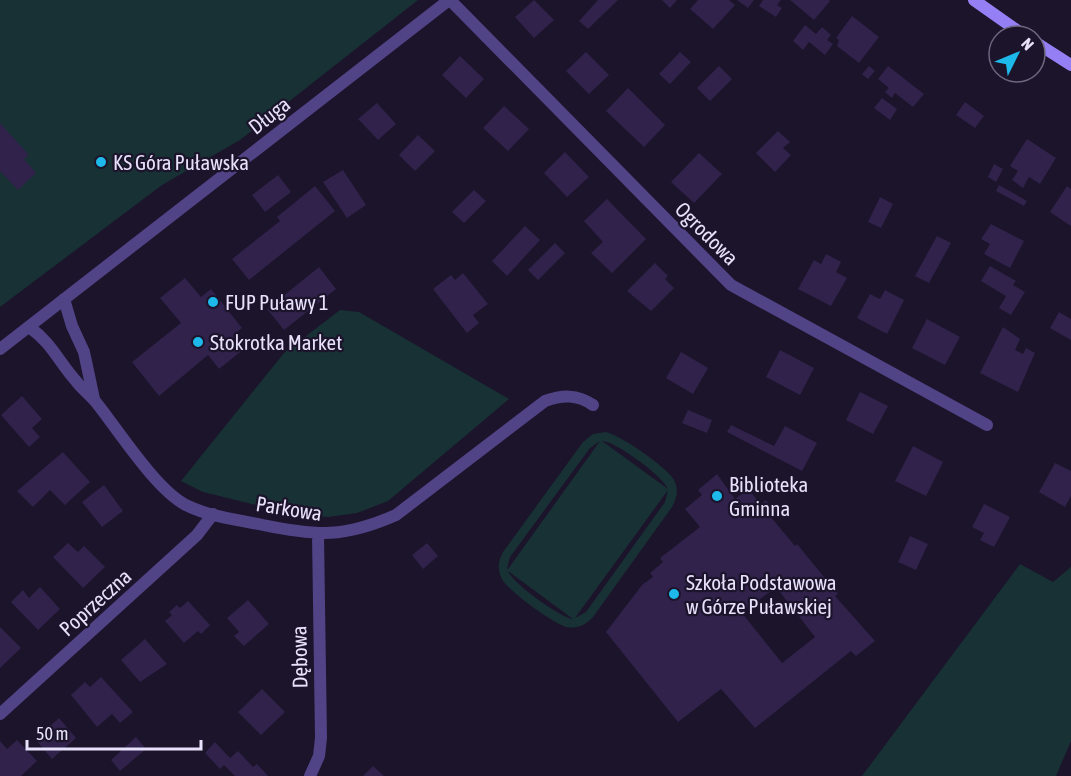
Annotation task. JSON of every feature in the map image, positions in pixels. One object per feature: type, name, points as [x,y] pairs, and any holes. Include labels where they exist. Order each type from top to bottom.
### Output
[{"type":"main road","points":[[974,0],[1009,24]]},
{"type":"main road","points":[[1047,50],[1071,65]]},
{"type":"street","name":"Długa","points":[[0,349],[450,0]]},
{"type":"street","name":"Ogrodowa","points":[[450,0],[731,285],[987,425]]},
{"type":"street","name":"Parkowa","points":[[64,299],[84,352],[94,399]]},
{"type":"street","name":"Parkowa","points":[[28,327],[42,336],[57,353],[75,380],[94,399],[120,436],[171,494],[187,506],[213,514],[318,535],[340,533],[373,525],[396,515],[420,499],[528,411],[545,401],[561,396],[585,399],[593,405]]},
{"type":"street","name":"Poprzeczna","points":[[0,714],[197,535],[213,514]]},
{"type":"street","name":"Dębowa","points":[[309,776],[319,756],[321,738],[318,535]]},
{"type":"green space","name":"KS Góra Puławska","points":[[0,0],[418,0],[240,140],[162,185],[0,307]]},
{"type":"green space","points":[[340,310],[359,312],[509,399],[388,501],[357,513],[328,517],[293,514],[203,492],[181,481],[284,353]]},
{"type":"green space","points":[[606,432],[613,434],[643,452],[670,474],[676,484],[677,494],[672,507],[593,617],[581,626],[567,627],[552,620],[513,591],[502,579],[499,566],[503,552],[583,442],[593,434]],"holes":[[[600,441],[507,569],[510,557],[590,448]],[[602,441],[638,460],[668,489]],[[668,490],[665,502],[586,612],[575,618]],[[508,571],[573,619],[548,607]]]},
{"type":"green space","points":[[1020,564],[1053,582],[1071,567],[1071,741],[1056,776],[862,776]]},
{"type":"building","points":[[534,0],[554,20],[534,38],[515,17]]},
{"type":"building","points":[[598,0],[618,0],[588,29],[579,21]]},
{"type":"building","points":[[662,0],[677,0],[670,8]]},
{"type":"building","points":[[698,0],[729,0],[735,5],[713,29],[690,9]]},
{"type":"building","points":[[737,0],[754,0],[748,8]]},
{"type":"building","points":[[763,0],[781,0],[777,5],[782,8],[776,17],[759,6]]},
{"type":"building","points":[[790,0],[828,0],[830,1],[814,20]]},
{"type":"building","points":[[852,16],[879,37],[859,63],[837,46],[839,40],[836,38]]},
{"type":"building","points":[[805,25],[816,34],[822,27],[831,35],[827,40],[833,44],[825,55],[809,42],[803,50],[793,41]]},
{"type":"building","points":[[586,52],[609,75],[589,94],[566,71]]},
{"type":"building","points":[[680,52],[691,62],[670,84],[659,74]]},
{"type":"building","points":[[460,56],[484,79],[466,98],[442,75]]},
{"type":"building","points":[[719,66],[732,79],[710,101],[697,88]]},
{"type":"building","points":[[869,66],[875,71],[868,79],[862,74]]},
{"type":"building","points":[[888,66],[924,94],[913,107],[895,93],[892,98],[885,92],[889,88],[878,79]]},
{"type":"building","points":[[628,88],[665,125],[644,147],[606,111]]},
{"type":"building","points":[[882,98],[897,109],[890,120],[874,108]]},
{"type":"building","points":[[965,102],[984,116],[975,128],[956,115]]},
{"type":"building","points":[[377,103],[396,124],[378,140],[358,119]]},
{"type":"building","points":[[504,106],[529,129],[508,151],[483,128]]},
{"type":"building","points":[[0,123],[29,155],[24,159],[36,173],[18,190],[0,171]]},
{"type":"building","points":[[778,131],[790,142],[783,148],[791,155],[775,172],[756,153]]},
{"type":"building","points":[[418,135],[435,151],[415,171],[399,155]]},
{"type":"building","points":[[1027,139],[1056,158],[1040,184],[1029,177],[1023,188],[1012,180],[1018,171],[1010,166]]},
{"type":"building","points":[[565,152],[589,177],[567,197],[544,173]]},
{"type":"building","points":[[699,153],[722,174],[694,203],[671,182]]},
{"type":"building","points":[[994,164],[1003,169],[996,182],[988,177]]},
{"type":"building","points":[[343,170],[366,205],[347,218],[323,182]]},
{"type":"building","points":[[278,175],[291,192],[265,212],[252,195]]},
{"type":"building","points":[[999,185],[1027,201],[1024,206],[996,191]]},
{"type":"building","points":[[315,186],[335,211],[249,280],[232,259],[280,221],[277,217]]},
{"type":"building","points":[[1067,186],[1071,189],[1071,226],[1050,212]]},
{"type":"building","points":[[474,190],[486,201],[464,223],[452,212]]},
{"type":"building","points":[[880,197],[893,204],[881,228],[868,222]]},
{"type":"building","points":[[607,199],[646,239],[612,273],[591,253],[603,242],[584,221]]},
{"type":"building","points":[[991,224],[1024,241],[1010,268],[984,254],[990,244],[981,239]]},
{"type":"building","points":[[525,226],[540,240],[507,276],[492,261]]},
{"type":"building","points":[[937,236],[951,243],[929,283],[915,276]]},
{"type":"building","points":[[555,243],[565,253],[538,280],[528,270]]},
{"type":"building","points":[[826,254],[841,262],[836,272],[847,278],[831,306],[798,289],[814,260],[821,264]]},
{"type":"building","points":[[655,263],[668,276],[665,279],[674,288],[651,311],[627,291]]},
{"type":"building","points":[[990,266],[1016,281],[1013,285],[1025,292],[1011,315],[999,308],[1006,296],[981,281]]},
{"type":"building","points":[[319,267],[336,289],[284,330],[267,309]]},
{"type":"building","points":[[463,273],[488,304],[473,315],[479,323],[467,333],[433,289],[451,275],[455,280]]},
{"type":"building","name":"Stokrotka Market","points":[[185,278],[201,297],[211,289],[242,328],[233,335],[244,349],[219,369],[208,355],[159,396],[132,362],[181,323],[160,298]]},
{"type":"building","points":[[885,290],[904,300],[887,334],[857,318],[870,294],[880,299]]},
{"type":"building","points":[[1059,312],[1071,319],[1071,340],[1050,328]]},
{"type":"building","points":[[927,319],[960,337],[945,365],[912,348]]},
{"type":"building","points":[[1003,327],[1020,339],[1015,350],[1023,354],[1026,348],[1035,353],[1018,392],[980,373]]},
{"type":"building","points":[[780,350],[814,368],[800,395],[766,377]]},
{"type":"building","points":[[681,352],[708,368],[693,394],[666,378]]},
{"type":"building","points":[[860,392],[888,406],[873,434],[846,420]]},
{"type":"building","points":[[22,396],[42,419],[32,428],[40,437],[29,447],[1,415]]},
{"type":"building","points":[[688,410],[712,420],[707,433],[682,423]]},
{"type":"building","points":[[731,425],[774,446],[785,426],[817,443],[802,471],[727,432]]},
{"type":"building","points":[[913,446],[943,462],[926,496],[895,481]]},
{"type":"building","points":[[63,452],[90,482],[65,505],[50,490],[33,507],[17,491]]},
{"type":"building","points":[[1055,463],[1071,471],[1071,496],[1065,507],[1039,492]]},
{"type":"building","points":[[717,474],[735,499],[748,489],[761,504],[766,500],[775,512],[770,516],[795,546],[797,544],[838,594],[835,596],[875,641],[856,656],[851,651],[755,728],[721,689],[678,722],[606,632],[642,585],[653,577],[650,573],[663,562],[660,558],[700,527],[685,509],[702,495],[698,490]],"holes":[[[776,587],[815,637],[782,663],[742,613]]]},
{"type":"building","points":[[104,485],[123,511],[102,527],[82,502]]},
{"type":"building","points":[[984,504],[1010,517],[994,547],[980,540],[984,533],[972,527]]},
{"type":"building","points":[[910,536],[928,544],[916,570],[898,562]]},
{"type":"building","points":[[68,543],[78,552],[84,546],[105,567],[83,588],[53,557]]},
{"type":"building","points":[[427,543],[438,556],[423,569],[412,555]]},
{"type":"building","points":[[40,587],[60,609],[38,630],[11,602],[23,590],[29,598]]},
{"type":"building","points":[[248,600],[269,624],[244,646],[234,636],[239,632],[227,618]]},
{"type":"building","points":[[188,601],[210,625],[201,634],[198,631],[184,643],[165,621],[172,615],[169,612],[177,605],[180,608]]},
{"type":"building","points":[[0,627],[21,648],[0,668]]},
{"type":"building","points":[[145,639],[167,664],[140,682],[121,660]]},
{"type":"building","points":[[101,677],[133,712],[120,723],[112,714],[97,727],[71,695],[85,682],[90,687]]},
{"type":"building","points":[[262,689],[285,712],[261,735],[238,712]]},
{"type":"building","points":[[59,718],[76,738],[52,759],[35,739]]},
{"type":"building","points":[[136,737],[146,749],[120,771],[111,760]]},
{"type":"building","points":[[17,740],[37,761],[21,776],[0,776],[0,741],[7,749]]},
{"type":"building","points":[[215,742],[230,758],[238,751],[253,767],[257,764],[268,776],[235,776],[224,765],[220,769],[205,753]]},
{"type":"building","points":[[373,766],[384,776],[363,776]]},
{"type":"place","name":"KS Góra Puławska","points":[[101,162]]},
{"type":"place","name":"FUP Puławy 1","points":[[213,302]]},
{"type":"place","name":"Stokrotka Market","points":[[198,342]]},
{"type":"place","name":"Biblioteka Gminna","points":[[717,496]]},
{"type":"place","name":"Szkoła Podstawowa w Górze Puławskiej","points":[[674,594]]}]
